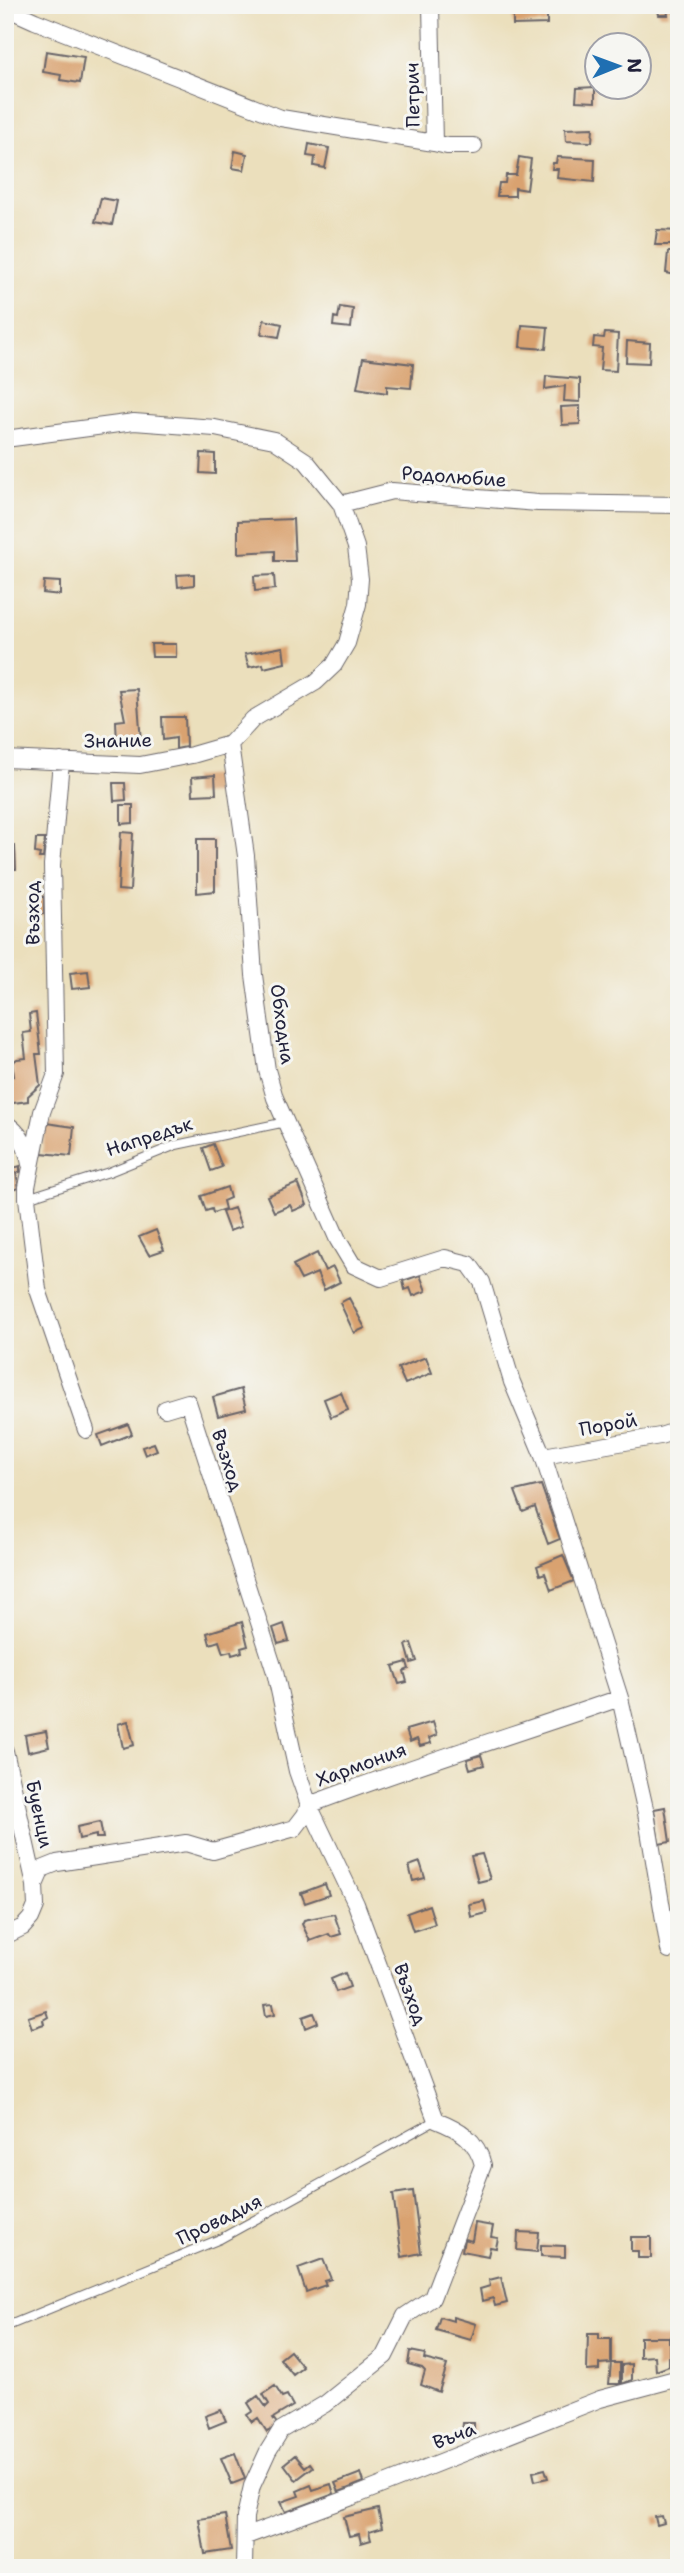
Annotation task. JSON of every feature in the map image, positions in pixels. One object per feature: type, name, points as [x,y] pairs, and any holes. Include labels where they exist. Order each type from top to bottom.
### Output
[{"type":"street","points":[[15,5],[15,12],[35,21],[281,118],[434,143]]},
{"type":"street","name":"Петрич","points":[[431,5],[434,143],[474,146]]},
{"type":"street","points":[[5,439],[134,422],[215,428],[274,440],[306,461],[341,504],[356,547],[360,579],[358,604],[346,643],[334,665],[316,682],[253,719],[230,744]]},
{"type":"street","name":"Родолюбие","points":[[341,504],[392,491],[538,503],[679,505]]},
{"type":"street","name":"Знание","points":[[5,759],[140,765],[230,744]]},
{"type":"street","name":"Обходна","points":[[230,744],[246,856],[254,975],[267,1070],[275,1098],[338,1240],[354,1265],[381,1278],[445,1258],[469,1264],[482,1282],[512,1382],[543,1456],[620,1698],[646,1812],[669,1950]]},
{"type":"street","name":"Възход","points":[[61,761],[52,864],[56,1074],[42,1112],[27,1198],[38,1290],[86,1430]]},
{"type":"street","points":[[5,1123],[17,1130],[26,1145],[31,1168]]},
{"type":"street","name":"Възход","points":[[165,1409],[188,1402],[275,1672],[297,1771],[309,1805],[356,1904],[436,2120]]},
{"type":"street","name":"Порой","points":[[543,1456],[660,1436],[679,1430]]},
{"type":"street","name":"Хармония","points":[[35,1885],[42,1869],[57,1863],[186,1843],[213,1851],[295,1828],[309,1805],[397,1771],[453,1755],[620,1698]]},
{"type":"street","name":"Буенци","points":[[5,1751],[35,1885]]},
{"type":"street","points":[[5,1936],[23,1927],[31,1918],[36,1906],[35,1885]]},
{"type":"street","points":[[244,2568],[245,2517],[252,2486],[281,2430],[325,2404],[386,2356],[405,2316],[432,2298],[483,2165],[475,2143],[457,2128],[436,2120]]},
{"type":"street","name":"Въча","points":[[246,2536],[600,2399],[679,2378]]},
{"type":"lane","name":"Напредък","points":[[27,1198],[109,1172],[176,1145],[286,1122]]},
{"type":"lane","name":"Провадия","points":[[5,2327],[220,2239],[436,2120]]},
{"type":"building","points":[[474,5],[490,5],[490,10],[474,10]]},
{"type":"building","points":[[547,5],[547,24],[513,25],[513,6]]},
{"type":"building","points":[[657,5],[679,5],[679,8],[667,8],[668,15],[659,15]]},
{"type":"building","points":[[46,51],[84,57],[80,83],[60,80],[61,75],[43,72]]},
{"type":"building","points":[[577,88],[582,88],[582,101],[576,101]]},
{"type":"building","points":[[675,110],[679,110],[679,126],[675,127]]},
{"type":"building","points":[[593,128],[592,142],[566,141],[565,129]]},
{"type":"building","points":[[309,144],[329,148],[325,168],[314,166],[315,157],[307,156]]},
{"type":"building","points":[[235,151],[247,154],[244,170],[232,168]]},
{"type":"building","points":[[519,157],[531,159],[527,190],[515,188],[515,196],[497,196],[499,183],[505,183],[506,175],[516,175]]},
{"type":"building","points":[[557,157],[595,159],[594,182],[557,178],[558,169],[552,169]]},
{"type":"building","points":[[101,198],[117,201],[112,225],[95,222]]},
{"type":"building","points":[[657,230],[679,231],[679,245],[655,245]]},
{"type":"building","points":[[668,252],[679,252],[676,275],[666,273]]},
{"type":"building","points":[[340,307],[353,309],[351,328],[333,326],[334,317],[338,318]]},
{"type":"building","points":[[264,320],[282,324],[279,337],[261,334]]},
{"type":"building","points":[[522,325],[548,327],[546,349],[520,347]]},
{"type":"building","points":[[605,333],[618,334],[616,371],[600,370],[602,348],[593,347],[594,337],[604,338]]},
{"type":"building","points":[[627,341],[650,343],[649,363],[626,362]]},
{"type":"building","points":[[363,358],[413,364],[411,388],[387,386],[387,393],[357,388]]},
{"type":"building","points":[[546,376],[580,379],[580,402],[564,401],[565,386],[545,389]]},
{"type":"building","points":[[580,406],[580,424],[562,425],[561,407]]},
{"type":"building","points":[[201,453],[215,454],[215,474],[200,473]]},
{"type":"building","points":[[293,519],[295,561],[275,561],[275,551],[238,553],[238,521]]},
{"type":"building","points":[[194,574],[194,585],[178,587],[177,575]]},
{"type":"building","points":[[274,575],[275,589],[255,591],[254,576]]},
{"type":"building","points":[[44,581],[60,582],[60,595],[43,593]]},
{"type":"building","points":[[151,644],[176,644],[176,657],[152,657]]},
{"type":"building","points":[[283,647],[285,663],[264,668],[263,664],[249,667],[245,654]]},
{"type":"building","points":[[137,689],[141,742],[117,744],[116,721],[125,720],[119,690]]},
{"type":"building","points":[[162,717],[185,717],[186,747],[176,749],[176,738],[163,740]]},
{"type":"building","points":[[215,775],[216,794],[193,795],[192,777]]},
{"type":"building","points":[[113,783],[125,783],[126,800],[114,801]]},
{"type":"building","points":[[121,805],[133,805],[133,823],[121,824]]},
{"type":"building","points":[[121,832],[133,833],[130,891],[118,890]]},
{"type":"building","points":[[36,839],[45,839],[43,858],[39,858],[40,854],[35,853]]},
{"type":"building","points":[[197,839],[215,839],[215,891],[197,893]]},
{"type":"building","points":[[15,846],[16,869],[5,869],[5,847]]},
{"type":"building","points":[[35,897],[44,897],[44,914],[36,914]]},
{"type":"building","points":[[88,971],[90,987],[72,989],[70,973]]},
{"type":"building","points":[[36,1013],[41,1054],[36,1054],[40,1085],[28,1096],[28,1101],[5,1104],[5,1077],[14,1076],[12,1063],[26,1058],[23,1033],[31,1032],[29,1014]]},
{"type":"building","points":[[46,1123],[74,1127],[71,1156],[42,1153]]},
{"type":"building","points":[[213,1144],[222,1167],[211,1171],[203,1148]]},
{"type":"building","points":[[20,1166],[20,1172],[16,1173],[19,1188],[12,1190],[11,1185],[5,1187],[7,1170]]},
{"type":"building","points":[[298,1183],[307,1205],[293,1211],[290,1205],[274,1212],[267,1196]]},
{"type":"building","points":[[227,1187],[230,1198],[223,1201],[225,1209],[213,1213],[212,1209],[206,1211],[201,1196]]},
{"type":"building","points":[[234,1208],[241,1227],[229,1231],[222,1212]]},
{"type":"building","points":[[156,1230],[164,1250],[149,1255],[139,1237]]},
{"type":"building","points":[[317,1253],[325,1271],[333,1267],[340,1282],[324,1290],[317,1273],[301,1280],[293,1265]]},
{"type":"building","points":[[420,1275],[426,1291],[413,1296],[410,1288],[405,1290],[403,1281]]},
{"type":"building","points":[[349,1298],[365,1328],[354,1333],[340,1303]]},
{"type":"building","points":[[426,1357],[432,1373],[405,1384],[398,1368]]},
{"type":"building","points":[[241,1389],[246,1409],[218,1416],[213,1397]]},
{"type":"building","points":[[341,1392],[348,1410],[331,1417],[324,1399]]},
{"type":"building","points":[[128,1424],[132,1434],[102,1446],[98,1435]]},
{"type":"building","points":[[154,1443],[157,1450],[145,1455],[142,1447]]},
{"type":"building","points":[[541,1485],[560,1539],[548,1544],[535,1507],[523,1512],[515,1491]]},
{"type":"building","points":[[563,1555],[574,1581],[551,1590],[545,1573],[540,1575],[537,1566]]},
{"type":"building","points":[[242,1622],[248,1646],[241,1648],[242,1652],[232,1655],[231,1651],[223,1653],[219,1641],[210,1644],[207,1633]]},
{"type":"building","points":[[284,1624],[289,1641],[278,1644],[273,1628]]},
{"type":"building","points":[[411,1643],[417,1661],[411,1663],[406,1645]]},
{"type":"building","points":[[407,1662],[409,1669],[404,1671],[407,1682],[399,1684],[393,1666]]},
{"type":"building","points":[[128,1721],[134,1745],[123,1748],[118,1724]]},
{"type":"building","points":[[433,1722],[437,1735],[429,1738],[431,1743],[420,1746],[417,1739],[410,1742],[406,1730]]},
{"type":"building","points":[[46,1731],[49,1747],[28,1752],[25,1735]]},
{"type":"building","points":[[481,1755],[484,1765],[470,1769],[467,1759]]},
{"type":"building","points":[[665,1807],[670,1842],[659,1844],[654,1809]]},
{"type":"building","points":[[100,1822],[103,1838],[96,1838],[96,1835],[79,1839],[77,1827]]},
{"type":"building","points":[[482,1854],[490,1879],[478,1882],[471,1856]]},
{"type":"building","points":[[420,1862],[425,1878],[413,1881],[409,1866]]},
{"type":"building","points":[[325,1884],[329,1895],[305,1903],[301,1893]]},
{"type":"building","points":[[484,1901],[487,1913],[471,1917],[469,1904]]},
{"type":"building","points":[[429,1905],[435,1924],[413,1931],[407,1913]]},
{"type":"building","points":[[334,1914],[341,1934],[331,1937],[329,1934],[310,1941],[302,1924],[304,1920]]},
{"type":"building","points":[[345,1973],[350,1987],[336,1992],[331,1979]]},
{"type":"building","points":[[273,2004],[275,2014],[266,2016],[264,2005]]},
{"type":"building","points":[[46,2011],[48,2017],[43,2020],[44,2024],[32,2028],[28,2017]]},
{"type":"building","points":[[314,2013],[318,2023],[306,2028],[303,2017]]},
{"type":"building","points":[[413,2191],[421,2253],[402,2257],[393,2194]]},
{"type":"building","points":[[475,2223],[493,2226],[491,2237],[498,2238],[496,2248],[490,2247],[488,2256],[462,2251],[464,2239],[472,2241]]},
{"type":"building","points":[[518,2232],[539,2233],[537,2252],[517,2250]]},
{"type":"building","points":[[631,2237],[651,2237],[651,2258],[638,2258],[638,2251],[631,2251]]},
{"type":"building","points":[[541,2245],[565,2246],[565,2257],[541,2256]]},
{"type":"building","points":[[323,2259],[331,2279],[324,2281],[326,2285],[306,2292],[298,2268]]},
{"type":"building","points":[[501,2277],[507,2303],[495,2306],[493,2298],[482,2301],[480,2289],[490,2286],[489,2280]]},
{"type":"building","points":[[440,2317],[453,2321],[453,2317],[476,2324],[471,2340],[436,2330]]},
{"type":"building","points":[[588,2334],[599,2334],[599,2339],[611,2339],[611,2363],[599,2364],[599,2370],[587,2371]]},
{"type":"building","points":[[640,2337],[669,2337],[669,2366],[656,2371],[655,2356],[640,2357]]},
{"type":"building","points":[[290,2351],[303,2367],[293,2375],[280,2359]]},
{"type":"building","points":[[410,2351],[425,2354],[424,2359],[447,2365],[439,2392],[421,2385],[425,2371],[408,2364]]},
{"type":"building","points":[[611,2363],[620,2363],[620,2384],[609,2384]]},
{"type":"building","points":[[632,2364],[632,2380],[622,2384],[622,2365]]},
{"type":"building","points":[[275,2386],[282,2397],[287,2395],[293,2406],[273,2418],[278,2425],[267,2432],[258,2418],[252,2422],[247,2415],[253,2411],[248,2403],[258,2396],[266,2407],[269,2404],[263,2394]]},
{"type":"building","points":[[221,2410],[226,2421],[209,2428],[205,2416]]},
{"type":"building","points":[[463,2423],[474,2423],[474,2432],[462,2432]]},
{"type":"building","points":[[235,2453],[245,2479],[232,2484],[221,2458]]},
{"type":"building","points":[[295,2455],[305,2467],[310,2463],[313,2467],[296,2480],[284,2464]]},
{"type":"building","points":[[545,2469],[548,2478],[535,2481],[533,2472]]},
{"type":"building","points":[[361,2473],[364,2482],[339,2492],[335,2483]]},
{"type":"building","points":[[331,2484],[334,2494],[286,2512],[281,2502],[299,2496],[297,2491],[311,2485],[313,2490]]},
{"type":"building","points":[[378,2509],[382,2528],[369,2532],[371,2540],[361,2543],[359,2534],[349,2536],[344,2517]]},
{"type":"building","points":[[225,2515],[231,2550],[205,2554],[199,2519]]},
{"type":"building","points":[[662,2516],[664,2523],[657,2525],[655,2517]]},
{"type":"building","points":[[674,2561],[676,2568],[665,2568],[664,2565]]}]
